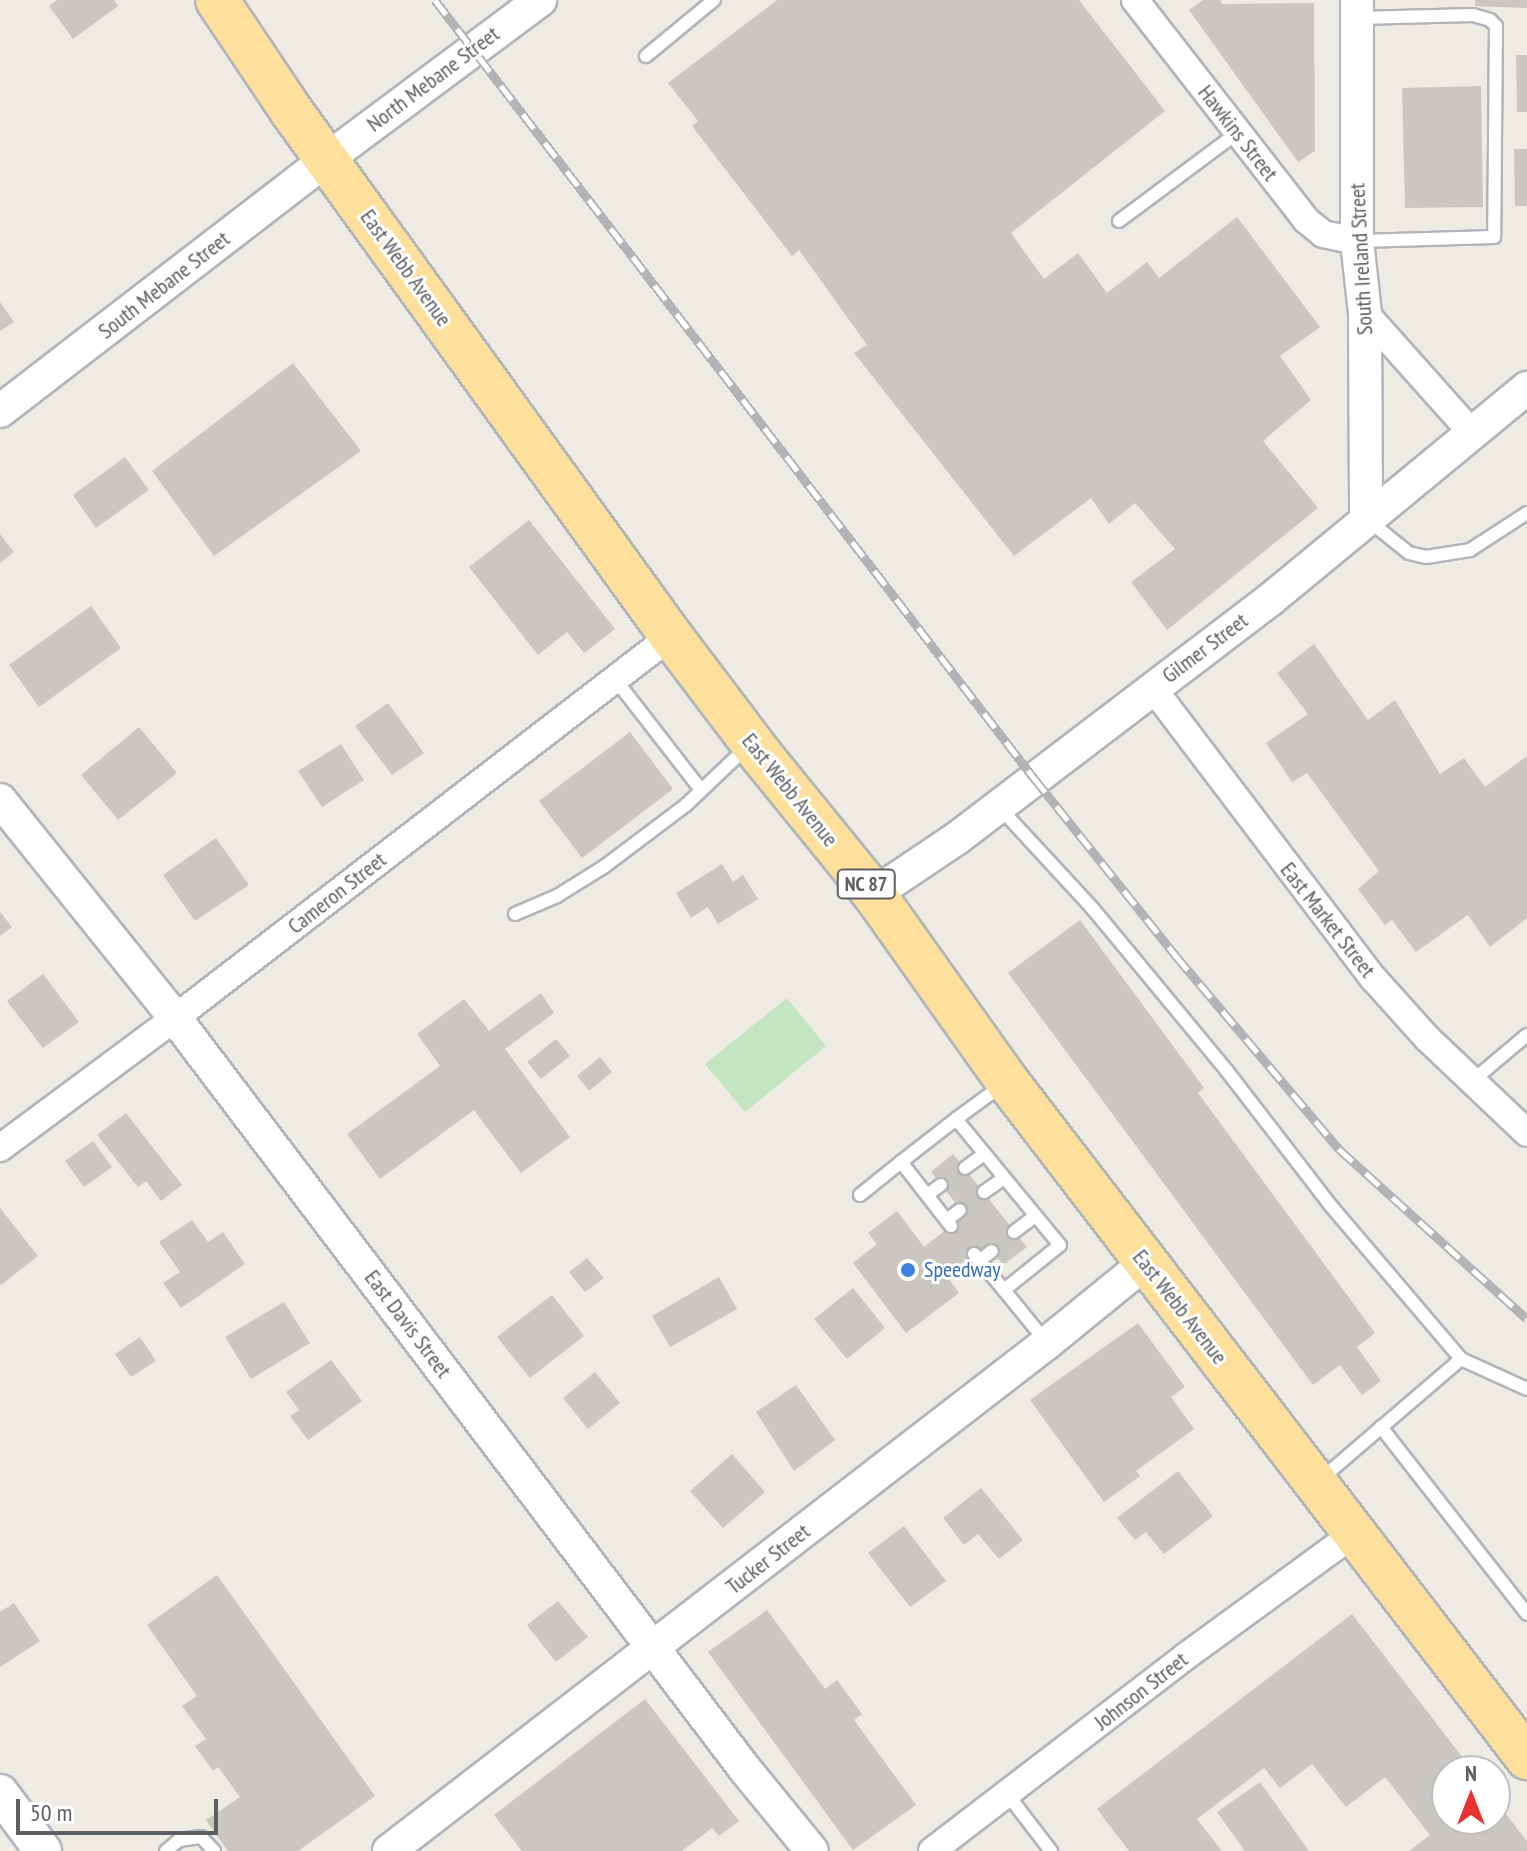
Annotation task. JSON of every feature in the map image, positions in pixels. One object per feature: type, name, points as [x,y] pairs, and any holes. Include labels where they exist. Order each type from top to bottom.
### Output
[{"type":"highway","name":"East Webb Avenue","points":[[217,0],[327,159],[671,636],[752,743],[874,894],[1007,1081],[1527,1758]]},
{"type":"main road","points":[[0,1793],[43,1851]]},
{"type":"street","name":"North Mebane Street","points":[[327,159],[540,0]]},
{"type":"street","name":"Hawkins Street","points":[[1135,0],[1306,220],[1323,234],[1357,241]]},
{"type":"street","name":"South Ireland Street","points":[[1357,9],[1357,241],[1365,313],[1366,519]]},
{"type":"street","name":"South Mebane Street","points":[[0,411],[327,159]]},
{"type":"street","points":[[1365,313],[1471,432]]},
{"type":"street","name":"Gilmer Street","points":[[874,894],[998,806],[1271,599],[1527,388]]},
{"type":"street","name":"Cameron Street","points":[[0,1148],[175,1018],[671,636]]},
{"type":"street","name":"East Market Street","points":[[1152,687],[1374,979],[1471,1082],[1527,1133]]},
{"type":"street","name":"East Davis Street","points":[[0,800],[175,1018],[744,1768],[812,1851]]},
{"type":"street","name":"Tucker Street","points":[[389,1851],[1047,1343],[1145,1263]]},
{"type":"street","name":"Johnson Street","points":[[932,1851],[1186,1656],[1353,1534]]},
{"type":"lane","points":[[646,56],[714,0]]},
{"type":"lane","points":[[1357,9],[1473,15],[1490,20],[1496,26],[1494,237],[1357,241]]},
{"type":"lane","points":[[1119,221],[1237,133]]},
{"type":"lane","points":[[1366,519],[1409,553],[1426,557],[1470,550],[1527,513]]},
{"type":"lane","points":[[615,679],[701,790]]},
{"type":"lane","points":[[515,914],[557,896],[605,866],[701,790],[752,743]]},
{"type":"lane","points":[[998,806],[1093,909],[1227,1071],[1331,1206],[1461,1359],[1527,1389]]},
{"type":"lane","points":[[1471,1082],[1527,1035]]},
{"type":"lane","points":[[860,1195],[1007,1081]]},
{"type":"lane","points":[[956,1119],[1060,1245],[1004,1290]]},
{"type":"lane","points":[[965,1168],[984,1154]]},
{"type":"lane","points":[[901,1162],[949,1223],[960,1210]]},
{"type":"lane","points":[[984,1192],[1004,1178]]},
{"type":"lane","points":[[927,1195],[941,1185]]},
{"type":"lane","points":[[1014,1232],[1035,1216]]},
{"type":"lane","points":[[992,1251],[977,1257],[1047,1343]]},
{"type":"lane","points":[[1315,1484],[1461,1359]]},
{"type":"lane","points":[[1381,1427],[1527,1614]]},
{"type":"lane","points":[[1008,1795],[1051,1851]]},
{"type":"lane","points":[[166,1851],[179,1840],[201,1837],[214,1851]]},
{"type":"green space","points":[[787,998],[826,1046],[745,1112],[705,1064]]},
{"type":"building","points":[[57,0],[114,0],[118,6],[73,39],[49,6]]},
{"type":"building","points":[[777,0],[1079,0],[1165,111],[1011,233],[1044,279],[1078,253],[1107,293],[1147,262],[1159,278],[1237,217],[1320,327],[1280,356],[1311,400],[1263,441],[1318,508],[1167,630],[1131,582],[1175,549],[1135,503],[1109,524],[1091,498],[1014,556],[854,353],[867,345],[799,250],[792,256],[692,126],[698,121],[668,83]]},
{"type":"building","points":[[1203,0],[1220,0],[1222,4],[1314,3],[1315,151],[1298,162],[1189,10]]},
{"type":"building","points":[[1475,0],[1527,0],[1527,8],[1475,6]]},
{"type":"building","points":[[1516,55],[1527,55],[1527,112],[1517,112]]},
{"type":"building","points":[[1481,86],[1483,207],[1405,208],[1402,88]]},
{"type":"building","points":[[1514,149],[1527,149],[1527,206],[1515,206]]},
{"type":"building","points":[[0,302],[14,322],[0,331]]},
{"type":"building","points":[[293,363],[361,451],[214,556],[152,471]]},
{"type":"building","points":[[125,457],[149,490],[96,528],[73,495]]},
{"type":"building","points":[[529,520],[615,629],[584,653],[567,632],[538,655],[469,567]]},
{"type":"building","points":[[0,534],[14,552],[0,563]]},
{"type":"building","points":[[91,606],[121,648],[39,707],[9,665]]},
{"type":"building","points":[[1314,644],[1368,720],[1395,700],[1440,774],[1464,758],[1485,787],[1527,756],[1527,918],[1490,947],[1468,915],[1416,952],[1392,920],[1385,925],[1358,889],[1379,871],[1307,773],[1292,782],[1266,743],[1308,714],[1277,673]]},
{"type":"building","points":[[388,703],[424,753],[392,775],[355,726]]},
{"type":"building","points":[[139,727],[177,773],[118,820],[81,775]]},
{"type":"building","points":[[630,732],[673,789],[582,858],[539,801]]},
{"type":"building","points":[[341,744],[364,780],[322,807],[298,771]]},
{"type":"building","points":[[216,838],[249,885],[195,921],[163,875]]},
{"type":"building","points":[[722,864],[733,882],[743,875],[758,899],[718,924],[708,907],[691,918],[676,893]]},
{"type":"building","points":[[0,912],[12,927],[0,936]]},
{"type":"building","points":[[1080,920],[1204,1088],[1198,1093],[1375,1333],[1357,1347],[1381,1381],[1362,1395],[1340,1365],[1313,1385],[1008,973]]},
{"type":"building","points":[[43,974],[79,1022],[43,1048],[7,1001]]},
{"type":"building","points":[[541,993],[554,1013],[505,1049],[570,1137],[521,1173],[474,1110],[380,1179],[347,1134],[440,1066],[417,1034],[464,999],[489,1031]]},
{"type":"building","points":[[556,1039],[570,1056],[541,1079],[527,1062]]},
{"type":"building","points":[[600,1057],[612,1072],[589,1091],[577,1076]]},
{"type":"building","points":[[126,1113],[182,1185],[161,1201],[146,1181],[138,1187],[97,1135]]},
{"type":"building","points":[[93,1141],[112,1167],[84,1187],[65,1161]]},
{"type":"building","points":[[953,1154],[1027,1247],[1003,1265],[987,1244],[946,1275],[959,1293],[906,1333],[853,1263],[877,1244],[868,1233],[897,1211],[924,1247],[965,1215],[931,1172]]},
{"type":"building","points":[[0,1208],[38,1256],[1,1285],[0,1283]]},
{"type":"building","points":[[192,1220],[208,1242],[223,1232],[245,1264],[181,1308],[163,1283],[180,1272],[159,1242]]},
{"type":"building","points":[[587,1258],[604,1278],[585,1292],[569,1272]]},
{"type":"building","points":[[719,1277],[737,1309],[670,1347],[652,1316]]},
{"type":"building","points":[[853,1288],[885,1328],[847,1359],[814,1319]]},
{"type":"building","points":[[552,1295],[584,1336],[530,1378],[497,1337]]},
{"type":"building","points":[[284,1302],[310,1343],[251,1379],[225,1337]]},
{"type":"building","points":[[1138,1323],[1185,1387],[1171,1397],[1194,1429],[1136,1471],[1140,1476],[1104,1502],[1030,1400]]},
{"type":"building","points":[[140,1337],[156,1361],[131,1377],[115,1354]]},
{"type":"building","points":[[331,1360],[362,1401],[308,1440],[290,1416],[299,1410],[286,1392]]},
{"type":"building","points":[[595,1372],[620,1403],[588,1429],[563,1398]]},
{"type":"building","points":[[796,1385],[835,1440],[794,1471],[756,1412]]},
{"type":"building","points":[[732,1454],[765,1492],[723,1528],[690,1491]]},
{"type":"building","points":[[1178,1471],[1213,1516],[1164,1554],[1146,1532],[1135,1540],[1117,1518]]},
{"type":"building","points":[[981,1488],[1023,1540],[999,1559],[978,1534],[964,1545],[943,1518]]},
{"type":"building","points":[[904,1526],[946,1581],[910,1607],[868,1553]]},
{"type":"building","points":[[217,1575],[375,1796],[298,1851],[228,1851],[206,1820],[240,1797],[218,1767],[213,1771],[195,1746],[206,1739],[182,1706],[197,1696],[147,1625]]},
{"type":"building","points":[[558,1601],[588,1637],[556,1662],[527,1625]]},
{"type":"building","points":[[14,1603],[40,1641],[0,1667],[0,1612]]},
{"type":"building","points":[[767,1610],[825,1689],[837,1680],[862,1714],[854,1720],[916,1805],[853,1850],[708,1652]]},
{"type":"building","points":[[1352,1614],[1461,1755],[1431,1755],[1431,1835],[1511,1835],[1511,1820],[1527,1841],[1527,1851],[1409,1851],[1430,1835],[1385,1777],[1346,1807],[1312,1764],[1280,1788],[1264,1768],[1197,1819],[1222,1851],[1129,1851],[1097,1809]]},
{"type":"building","points":[[645,1699],[739,1821],[719,1836],[712,1828],[682,1851],[522,1851],[494,1815]]},
{"type":"building","points":[[1260,1782],[1309,1851],[1245,1851],[1217,1812]]},
{"type":"railway","points":[[435,0],[1034,778],[1176,956],[1339,1149],[1527,1319]]},
{"type":"place","name":"Speedway","points":[[908,1270]]}]
